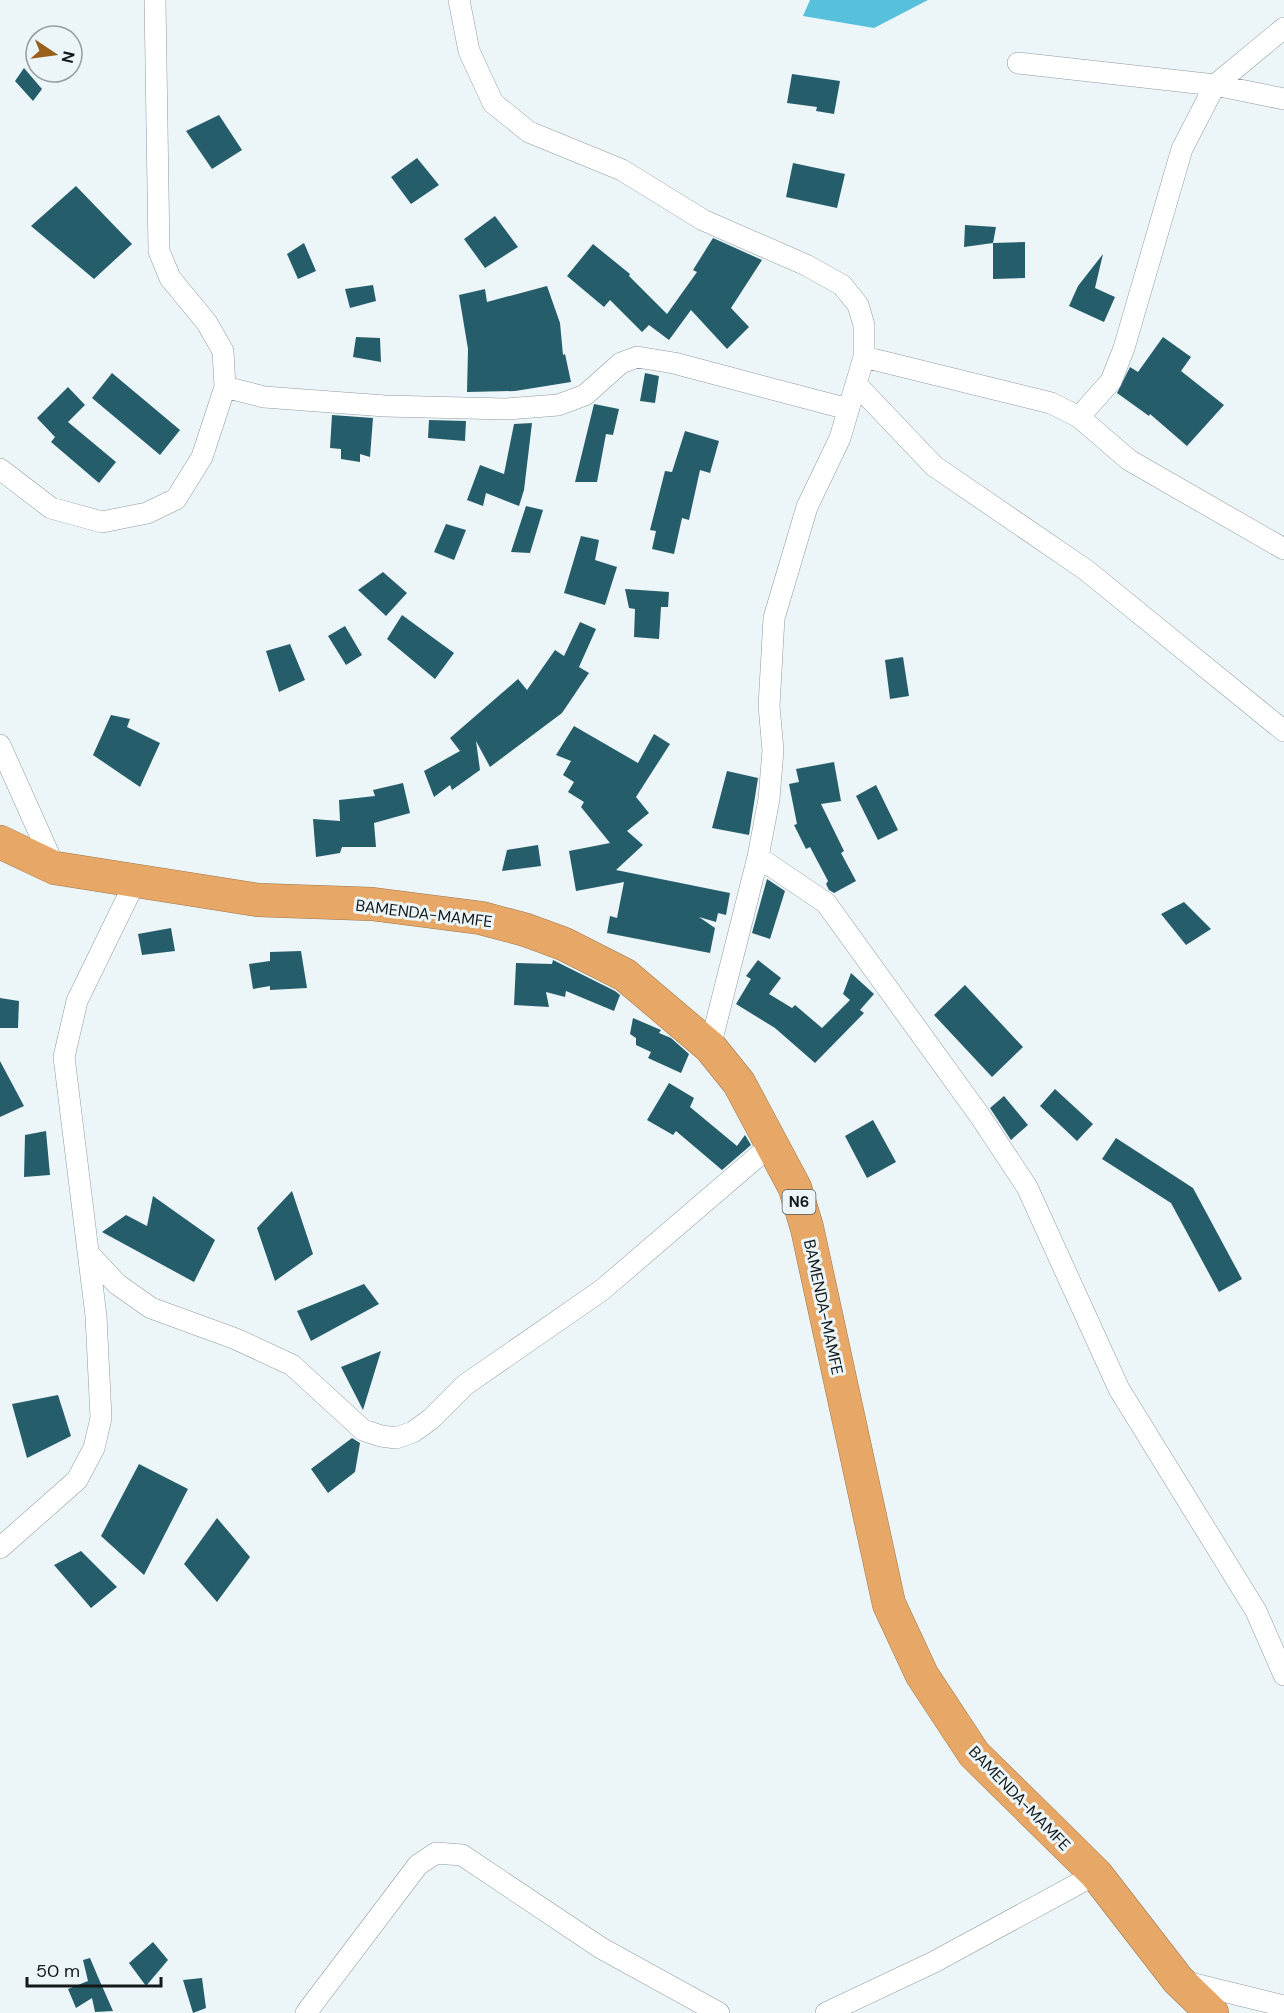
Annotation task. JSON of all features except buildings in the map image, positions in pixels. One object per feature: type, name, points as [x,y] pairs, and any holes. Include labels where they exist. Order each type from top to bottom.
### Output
[{"type":"highway","name":"BAMENDA-MAMFE","points":[[0,842],[55,868],[258,900],[372,904],[481,918],[526,930],[564,944],[625,975],[710,1047],[739,1083],[795,1188],[807,1228],[889,1604],[922,1675],[974,1754],[1096,1874],[1178,1980],[1212,2013]]},
{"type":"street","points":[[0,469],[51,508],[102,522],[147,513],[176,499],[202,457],[225,387],[223,351],[207,323],[170,278],[159,251],[154,0]]},
{"type":"street","points":[[459,0],[469,51],[493,103],[529,132],[622,170],[703,220],[806,266],[842,285],[858,304],[864,325],[864,357],[856,384],[826,468],[807,507],[774,618],[769,706],[773,750],[769,799],[758,856],[710,1047]]},
{"type":"street","points":[[1079,417],[1111,381],[1124,348],[1182,149],[1215,85],[1284,28]]},
{"type":"street","points":[[1018,63],[1215,85],[1284,99]]},
{"type":"street","points":[[225,387],[264,397],[385,406],[506,409],[558,405],[585,395],[621,363],[637,357],[674,363],[848,409]]},
{"type":"street","points":[[864,357],[1051,403],[1079,417],[1129,460],[1284,549]]},
{"type":"street","points":[[856,384],[934,466],[1086,570],[1284,731]]},
{"type":"street","points":[[0,745],[9,786],[55,868]]},
{"type":"street","points":[[758,856],[826,903],[980,1116],[1027,1187],[1119,1389],[1256,1611],[1284,1675]]},
{"type":"street","points":[[0,1548],[77,1480],[94,1448],[101,1418],[96,1316],[64,1056],[77,1001],[136,880]]},
{"type":"street","points":[[88,1253],[117,1284],[151,1308],[236,1339],[292,1365],[363,1430],[396,1438],[413,1432],[465,1385],[602,1290],[771,1145]]},
{"type":"street","points":[[306,2013],[418,1865],[436,1853],[462,1855],[602,1948],[718,2013]]},
{"type":"street","points":[[825,2013],[934,1962],[1096,1874]]},
{"type":"street","points":[[1178,1980],[1284,2006]]},
{"type":"shaded area","points":[[810,0],[928,0],[874,28],[803,16]]}]
